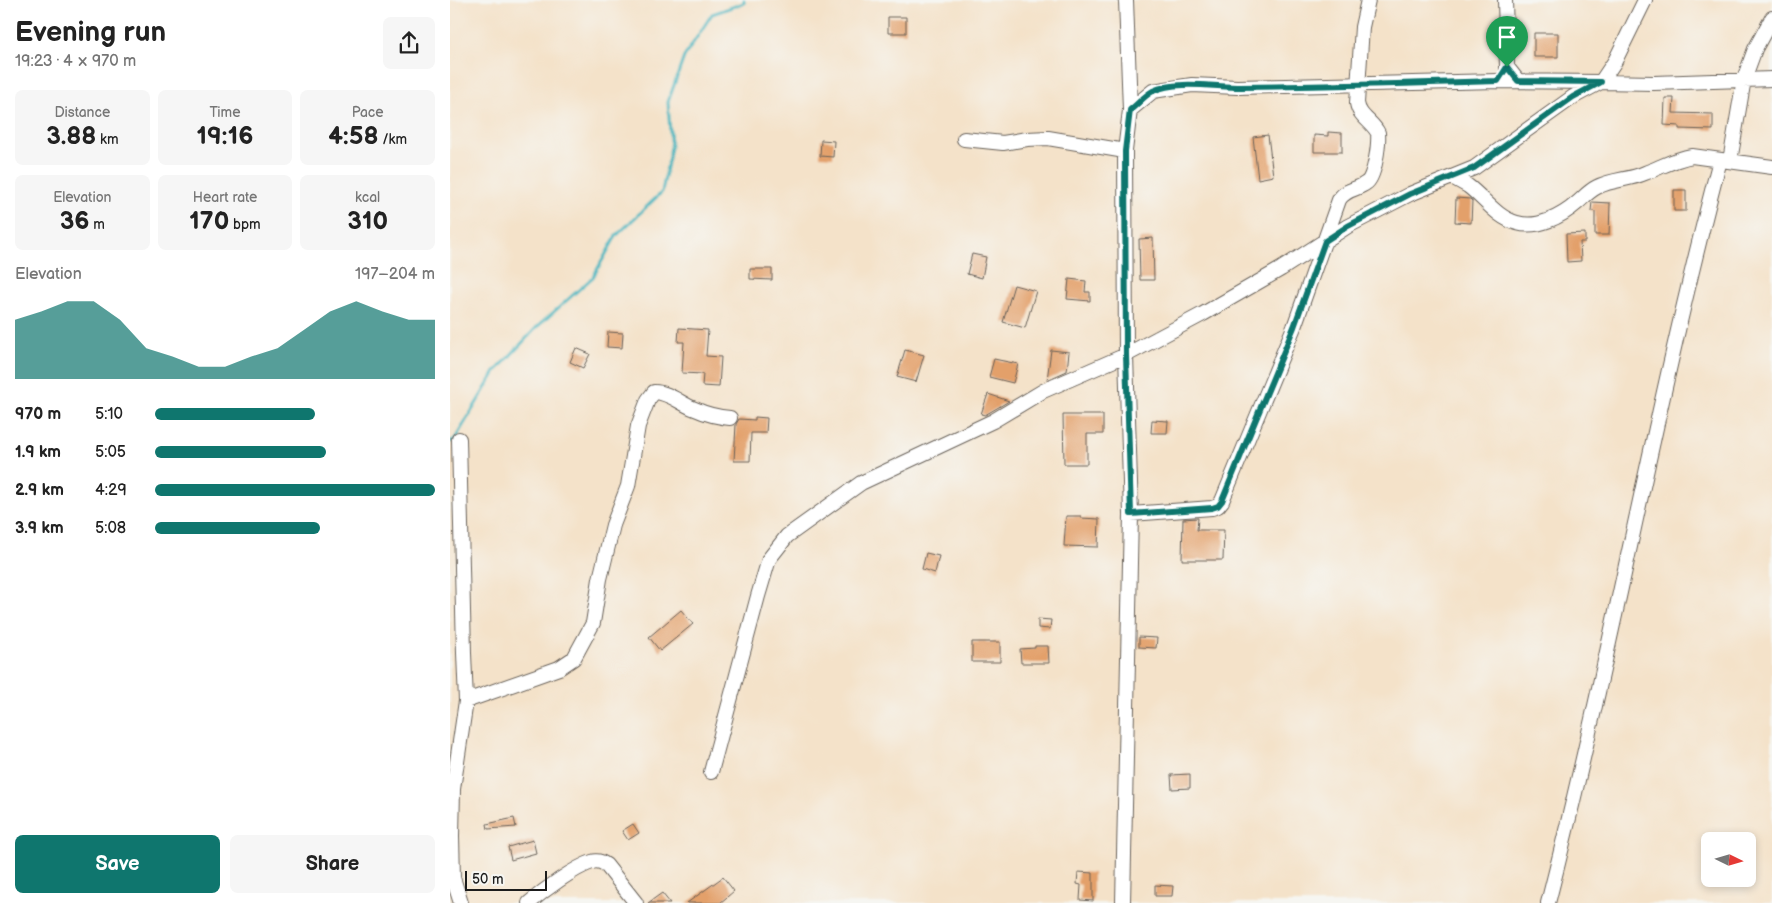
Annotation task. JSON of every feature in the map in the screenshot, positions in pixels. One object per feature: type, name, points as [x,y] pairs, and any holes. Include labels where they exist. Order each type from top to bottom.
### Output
[{"type":"street","points":[[1123,903],[1131,514],[1126,355],[1125,151],[1130,110],[1126,0]]},
{"type":"street","points":[[1131,514],[1212,508],[1218,506],[1222,501],[1294,327],[1342,195],[1367,183],[1373,173],[1378,133],[1358,110],[1362,27],[1368,0]]},
{"type":"street","points":[[1498,81],[1507,67],[1505,0]]},
{"type":"street","points":[[711,772],[769,559],[788,536],[861,483],[993,421],[1044,391],[1126,355],[1212,309],[1281,269],[1348,226],[1410,194],[1474,168],[1573,97],[1601,82],[1615,61],[1645,0]]},
{"type":"street","points":[[1548,903],[1572,808],[1665,381],[1725,161],[1744,79],[1755,49],[1772,18]]},
{"type":"street","points":[[1507,67],[1518,81]]},
{"type":"street","points":[[1130,110],[1153,91],[1192,85],[1237,87],[1498,81],[1654,83],[1772,79]]},
{"type":"street","points":[[964,139],[1003,143],[1027,138],[1048,138],[1125,151]]},
{"type":"street","points":[[1452,177],[1468,186],[1500,215],[1515,223],[1530,226],[1541,224],[1557,216],[1576,204],[1585,194],[1611,181],[1644,174],[1669,162],[1683,158],[1692,156],[1772,167]]},
{"type":"street","points":[[466,701],[559,668],[574,658],[593,623],[600,578],[613,525],[628,486],[638,426],[648,400],[654,392],[662,392],[694,409],[730,418]]},
{"type":"street","points":[[459,438],[466,701],[453,789],[452,836],[453,878],[461,903]]},
{"type":"street","points":[[529,903],[551,886],[593,861],[601,861],[636,903]]},
{"type":"building","points":[[888,17],[906,17],[906,33],[888,33]]},
{"type":"building","points":[[1534,33],[1558,33],[1558,57],[1534,57]]},
{"type":"building","points":[[1665,98],[1674,98],[1673,113],[1713,114],[1713,130],[1679,129],[1679,126],[1664,125]]},
{"type":"building","points":[[1328,132],[1342,133],[1342,152],[1314,152],[1314,135],[1328,136]]},
{"type":"building","points":[[1268,135],[1273,176],[1258,179],[1253,137]]},
{"type":"building","points":[[821,140],[834,141],[833,157],[820,156]]},
{"type":"building","points":[[1674,190],[1686,190],[1686,211],[1674,211]]},
{"type":"building","points":[[1456,198],[1470,199],[1472,201],[1471,223],[1455,222]]},
{"type":"building","points":[[1592,202],[1610,203],[1609,235],[1595,235],[1595,211],[1591,211]]},
{"type":"building","points":[[1585,233],[1585,242],[1580,242],[1581,261],[1567,262],[1566,234]]},
{"type":"building","points":[[1153,238],[1154,280],[1140,280],[1139,239]]},
{"type":"building","points":[[972,254],[986,257],[982,278],[967,274]]},
{"type":"building","points":[[750,269],[772,269],[772,280],[750,279]]},
{"type":"building","points":[[1069,279],[1086,281],[1085,292],[1090,292],[1090,301],[1067,299]]},
{"type":"building","points":[[1014,285],[1036,291],[1025,328],[1003,322]]},
{"type":"building","points":[[679,328],[708,330],[706,356],[721,357],[719,387],[702,386],[703,374],[682,373],[684,342],[678,342]]},
{"type":"building","points":[[608,332],[623,333],[622,348],[607,347]]},
{"type":"building","points":[[576,348],[590,354],[583,368],[570,362]]},
{"type":"building","points":[[905,350],[924,355],[916,382],[897,377]]},
{"type":"building","points":[[1051,350],[1069,352],[1067,371],[1047,380]]},
{"type":"building","points":[[994,359],[1018,364],[1013,383],[989,377]]},
{"type":"building","points":[[988,394],[1009,401],[985,415],[981,414]]},
{"type":"building","points":[[1063,415],[1103,415],[1103,434],[1087,434],[1087,464],[1064,464]]},
{"type":"building","points":[[755,417],[767,418],[766,433],[751,433],[750,461],[734,461],[736,424],[739,419],[755,420]]},
{"type":"building","points":[[1152,420],[1168,421],[1167,433],[1151,433]]},
{"type":"building","points":[[1066,516],[1099,519],[1098,547],[1064,546]]},
{"type":"building","points":[[1198,518],[1197,530],[1224,530],[1223,560],[1182,560],[1183,519]]},
{"type":"building","points":[[926,553],[939,556],[935,573],[922,569]]},
{"type":"building","points":[[681,610],[693,624],[660,651],[649,637]]},
{"type":"building","points":[[1038,619],[1051,620],[1050,629],[1038,628]]},
{"type":"building","points":[[1139,637],[1157,638],[1156,648],[1139,647]]},
{"type":"building","points":[[972,642],[1000,642],[1000,662],[972,662]]},
{"type":"building","points":[[1035,646],[1048,646],[1049,663],[1021,663],[1020,649],[1035,648]]},
{"type":"building","points":[[1190,774],[1190,788],[1172,789],[1171,775]]},
{"type":"building","points":[[514,818],[516,827],[488,829],[487,824]]},
{"type":"building","points":[[633,824],[639,833],[628,840],[622,831]]},
{"type":"building","points":[[533,840],[536,853],[511,860],[508,847]]},
{"type":"building","points":[[1078,872],[1093,873],[1093,901],[1080,900],[1081,885],[1077,884]]},
{"type":"building","points":[[723,877],[734,891],[720,903],[687,903]]},
{"type":"building","points":[[1155,885],[1173,886],[1172,896],[1155,896]]},
{"type":"building","points":[[662,893],[670,903],[648,903]]},
{"type":"waterway","points":[[450,442],[455,439],[495,372],[537,327],[593,277],[616,236],[662,192],[671,147],[668,102],[684,57],[712,14],[744,3],[744,0]]},
{"type":"route","points":[[1507,67],[1518,81],[1601,82],[1573,97],[1474,168],[1410,194],[1348,226],[1325,241],[1294,327],[1222,501],[1218,506],[1212,508],[1131,514],[1126,355],[1125,151],[1130,110],[1153,91],[1169,87],[1192,85],[1237,87],[1498,81],[1507,67]]}]
